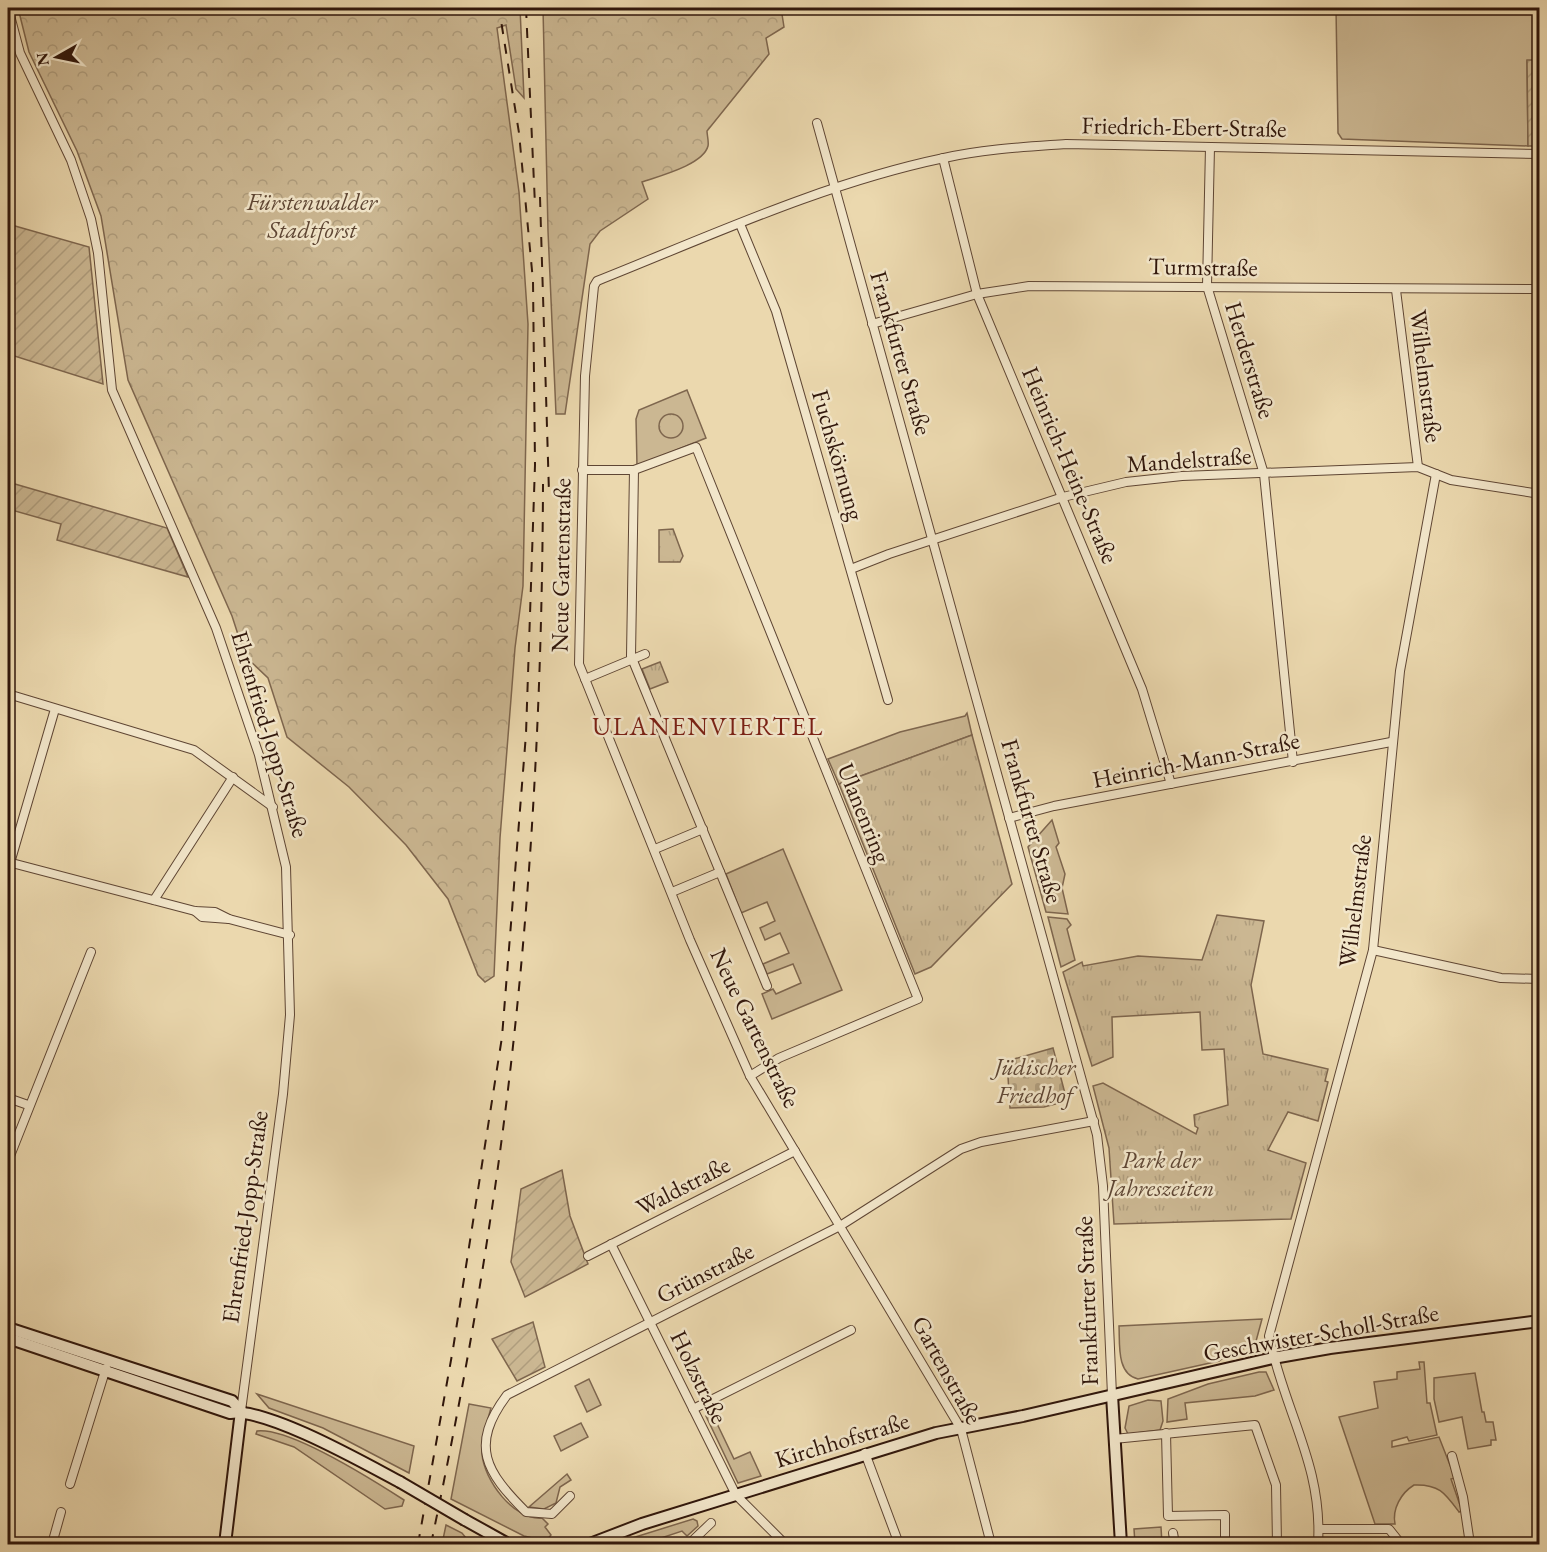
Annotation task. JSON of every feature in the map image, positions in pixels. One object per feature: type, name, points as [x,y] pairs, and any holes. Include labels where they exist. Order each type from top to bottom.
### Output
[{"type":"street","name":"Ehrenfried-Jopp-Straße","points":[[8,8],[20,53],[71,160],[91,219],[98,253],[112,390],[216,628],[259,755],[286,867],[290,935],[290,1015],[283,1094],[225,1545]]},
{"type":"street","name":"Frankfurter Straße","points":[[817,123],[833,188],[1094,1121],[1103,1186],[1121,1545]]},
{"type":"street","name":"Friedrich-Ebert-Straße","points":[[833,188],[943,158],[1005,148],[1065,144],[1539,154]]},
{"type":"street","name":"Herderstraße","points":[[1210,147],[1207,286],[1264,474],[1293,762]]},
{"type":"street","name":"Heinrich-Heine-Straße","points":[[943,158],[977,294],[1142,690],[1171,784]]},
{"type":"street","name":"Neue Gartenstraße","points":[[833,188],[595,283],[585,376],[579,664],[750,1076],[840,1226]]},
{"type":"street","name":"Fuchskörnung","points":[[740,224],[774,308],[888,700]]},
{"type":"street","name":"Turmstraße","points":[[872,324],[977,294],[1029,286],[1207,286],[1395,290],[1539,289]]},
{"type":"street","name":"Wilhelmstraße","points":[[1395,290],[1418,467]]},
{"type":"street","name":"Ulanenring","points":[[582,470],[634,470],[696,447],[918,999],[779,1058],[750,1076]]},
{"type":"street","name":"Mandelstraße","points":[[851,569],[1063,497],[1126,482],[1182,476],[1418,467],[1451,480],[1539,494]]},
{"type":"street","points":[[634,470],[633,659],[767,986]]},
{"type":"street","name":"Wilhelmstraße","points":[[1318,1545],[1317,1493],[1273,1358],[1269,1336],[1373,950],[1391,742],[1400,670],[1436,474]]},
{"type":"street","points":[[585,679],[645,654]]},
{"type":"street","points":[[8,694],[194,750],[273,807]]},
{"type":"street","points":[[55,709],[9,862],[195,911],[215,912],[229,919],[290,935]]},
{"type":"street","name":"Heinrich-Mann-Straße","points":[[1009,818],[1391,742]]},
{"type":"street","points":[[154,900],[233,777]]},
{"type":"street","points":[[655,849],[703,829]]},
{"type":"street","points":[[672,892],[720,872]]},
{"type":"street","points":[[1373,950],[1501,978],[1539,979]]},
{"type":"street","points":[[8,1161],[28,1105],[91,952]]},
{"type":"street","points":[[8,1098],[28,1105]]},
{"type":"street","name":"Grünstraße","points":[[570,1496],[552,1514],[538,1515],[525,1512],[490,1472],[485,1454],[488,1430],[495,1410],[507,1395],[840,1226],[973,1144],[1094,1121]]},
{"type":"street","name":"Waldstraße","points":[[588,1256],[795,1151]]},
{"type":"street","name":"Gartenstraße","points":[[840,1226],[961,1429],[991,1545]]},
{"type":"street","name":"Holzstraße","points":[[612,1244],[736,1495],[785,1545]]},
{"type":"street","name":"Geschwister-Scholl-Straße","points":[[1112,1395],[1273,1358],[1330,1348],[1539,1321]]},
{"type":"street","points":[[8,1328],[107,1366]]},
{"type":"street","points":[[693,1409],[851,1330]]},
{"type":"street","points":[[8,1338],[232,1401],[241,1411],[343,1451],[506,1544]]},
{"type":"street","points":[[70,1484],[107,1366]]},
{"type":"street","name":"Kirchhofstraße","points":[[590,1545],[642,1524],[913,1438],[1112,1395]]},
{"type":"street","points":[[1114,1439],[1255,1425],[1276,1485],[1277,1545]]},
{"type":"street","points":[[1166,1433],[1168,1516],[1225,1515],[1226,1545]]},
{"type":"street","points":[[865,1454],[899,1545]]},
{"type":"street","points":[[1452,1456],[1463,1497],[1470,1545]]},
{"type":"street","points":[[52,1545],[61,1512]]},
{"type":"street","points":[[689,1545],[711,1523]]},
{"type":"street","points":[[1318,1529],[1389,1529],[1401,1545]]},
{"type":"street","points":[[1173,1533],[1175,1545]]},
{"type":"green space","name":"Fürstenwalder Stadtforst","points":[[18,8],[520,8],[524,98],[516,89],[506,25],[497,28],[519,192],[528,324],[523,586],[515,648],[500,838],[494,976],[485,982],[478,975],[448,899],[406,845],[349,787],[287,737],[268,678],[245,656],[232,616],[128,380],[101,216],[77,151],[29,52]]},
{"type":"green space","points":[[543,8],[781,8],[784,27],[766,38],[769,54],[707,131],[708,146],[704,153],[680,169],[642,182],[648,199],[600,231],[590,244],[565,414],[556,414],[548,231]]},
{"type":"green space","points":[[1336,8],[1539,8],[1539,60],[1527,61],[1528,146],[1342,139],[1338,133]]},
{"type":"green space","points":[[1527,60],[1539,60],[1539,146],[1528,146]]},
{"type":"green space","points":[[8,224],[89,247],[103,384],[8,354]]},
{"type":"green space","points":[[687,390],[706,438],[637,466],[636,419],[639,410]]},
{"type":"green space","points":[[671,414],[680,417],[683,426],[680,435],[671,438],[662,435],[659,426],[662,417]]},
{"type":"green space","points":[[8,482],[167,528],[188,577],[57,540],[61,524],[8,509]]},
{"type":"green space","points":[[673,529],[683,556],[680,562],[659,562],[659,530]]},
{"type":"green space","points":[[660,662],[668,682],[650,689],[642,669]]},
{"type":"green space","points":[[967,713],[972,735],[839,784],[828,759],[900,732],[965,716]]},
{"type":"green space","points":[[972,735],[1012,884],[931,967],[915,974],[839,784]]},
{"type":"green space","points":[[1052,820],[1059,843],[1056,847],[1065,874],[1062,888],[1068,914],[1046,912],[1028,847]]},
{"type":"green space","points":[[783,849],[842,990],[772,1019],[762,994],[773,989],[776,994],[801,983],[793,964],[767,974],[763,964],[789,953],[780,933],[765,940],[760,928],[775,921],[767,902],[741,913],[726,874]]},
{"type":"green space","name":"Park der Jahreszeiten","points":[[1217,915],[1264,921],[1251,985],[1263,1054],[1328,1069],[1325,1081],[1328,1082],[1318,1121],[1288,1112],[1268,1150],[1306,1163],[1291,1219],[1114,1224],[1109,1148],[1093,1086],[1103,1083],[1196,1134],[1198,1128],[1195,1126],[1194,1115],[1228,1105],[1224,1049],[1202,1050],[1200,1012],[1112,1017],[1113,1057],[1092,1066],[1063,972],[1082,962],[1083,966],[1138,956],[1202,960]]},
{"type":"green space","points":[[1048,917],[1067,919],[1071,925],[1067,929],[1075,960],[1061,967]]},
{"type":"green space","name":"Jüdischer Friedhof","points":[[1053,1048],[1067,1101],[1044,1107],[1010,1108],[1007,1061]]},
{"type":"green space","points":[[562,1170],[570,1216],[588,1264],[525,1297],[511,1262],[521,1189]]},
{"type":"green space","points":[[1262,1319],[1255,1345],[1230,1353],[1219,1361],[1138,1379],[1131,1376],[1123,1365],[1119,1326]]},
{"type":"green space","points":[[533,1322],[545,1367],[517,1381],[492,1339]]},
{"type":"green space","points":[[1419,1362],[1424,1362],[1427,1403],[1430,1403],[1437,1435],[1409,1441],[1407,1437],[1392,1441],[1392,1447],[1439,1437],[1455,1478],[1451,1479],[1462,1511],[1459,1512],[1436,1488],[1414,1485],[1398,1502],[1394,1518],[1395,1524],[1375,1524],[1339,1417],[1378,1408],[1374,1382],[1397,1379],[1397,1372],[1420,1369]]},
{"type":"green space","points":[[1266,1372],[1274,1390],[1255,1396],[1185,1403],[1187,1419],[1167,1422],[1168,1399],[1208,1384]]},
{"type":"green space","points":[[1475,1373],[1482,1412],[1484,1412],[1486,1422],[1493,1422],[1496,1440],[1491,1440],[1491,1445],[1468,1449],[1462,1417],[1439,1422],[1434,1399],[1434,1378]]},
{"type":"green space","points":[[589,1379],[601,1405],[587,1412],[575,1386]]},
{"type":"green space","points":[[257,1394],[414,1446],[409,1473],[323,1428],[269,1408]]},
{"type":"green space","points":[[1148,1400],[1161,1401],[1163,1421],[1160,1430],[1128,1434],[1125,1428],[1129,1406]]},
{"type":"green space","points":[[469,1404],[491,1408],[483,1437],[482,1454],[494,1486],[511,1506],[531,1517],[542,1518],[548,1524],[545,1527],[551,1535],[546,1541],[524,1536],[451,1499]]},
{"type":"green space","points":[[710,1409],[734,1459],[750,1452],[761,1476],[738,1483],[706,1416]]},
{"type":"green space","points":[[581,1423],[588,1437],[561,1451],[554,1436]]},
{"type":"green space","points":[[257,1431],[271,1432],[290,1438],[332,1457],[404,1500],[402,1506],[385,1509],[294,1447],[256,1434]]},
{"type":"green space","points":[[567,1474],[571,1480],[560,1487],[556,1503],[544,1509],[529,1507]]},
{"type":"green space","points":[[693,1519],[697,1521],[698,1526],[687,1536],[682,1531],[643,1544],[613,1544]]},
{"type":"green space","points":[[446,1525],[462,1533],[471,1544],[442,1544]]},
{"type":"green space","points":[[1161,1527],[1162,1544],[1135,1544],[1134,1529]]},
{"type":"railway","points":[[418,1544],[453,1349],[502,1037],[526,734],[535,465],[533,281],[519,133],[499,8]]},
{"type":"railway","points":[[526,8],[535,205]]},
{"type":"railway","points":[[540,197],[549,493]]},
{"type":"railway","points":[[431,1544],[483,1268],[502,1136],[523,950],[539,671],[543,484]]},
{"type":"district","name":"ULANENVIERTEL","points":[[708,726]]}]
